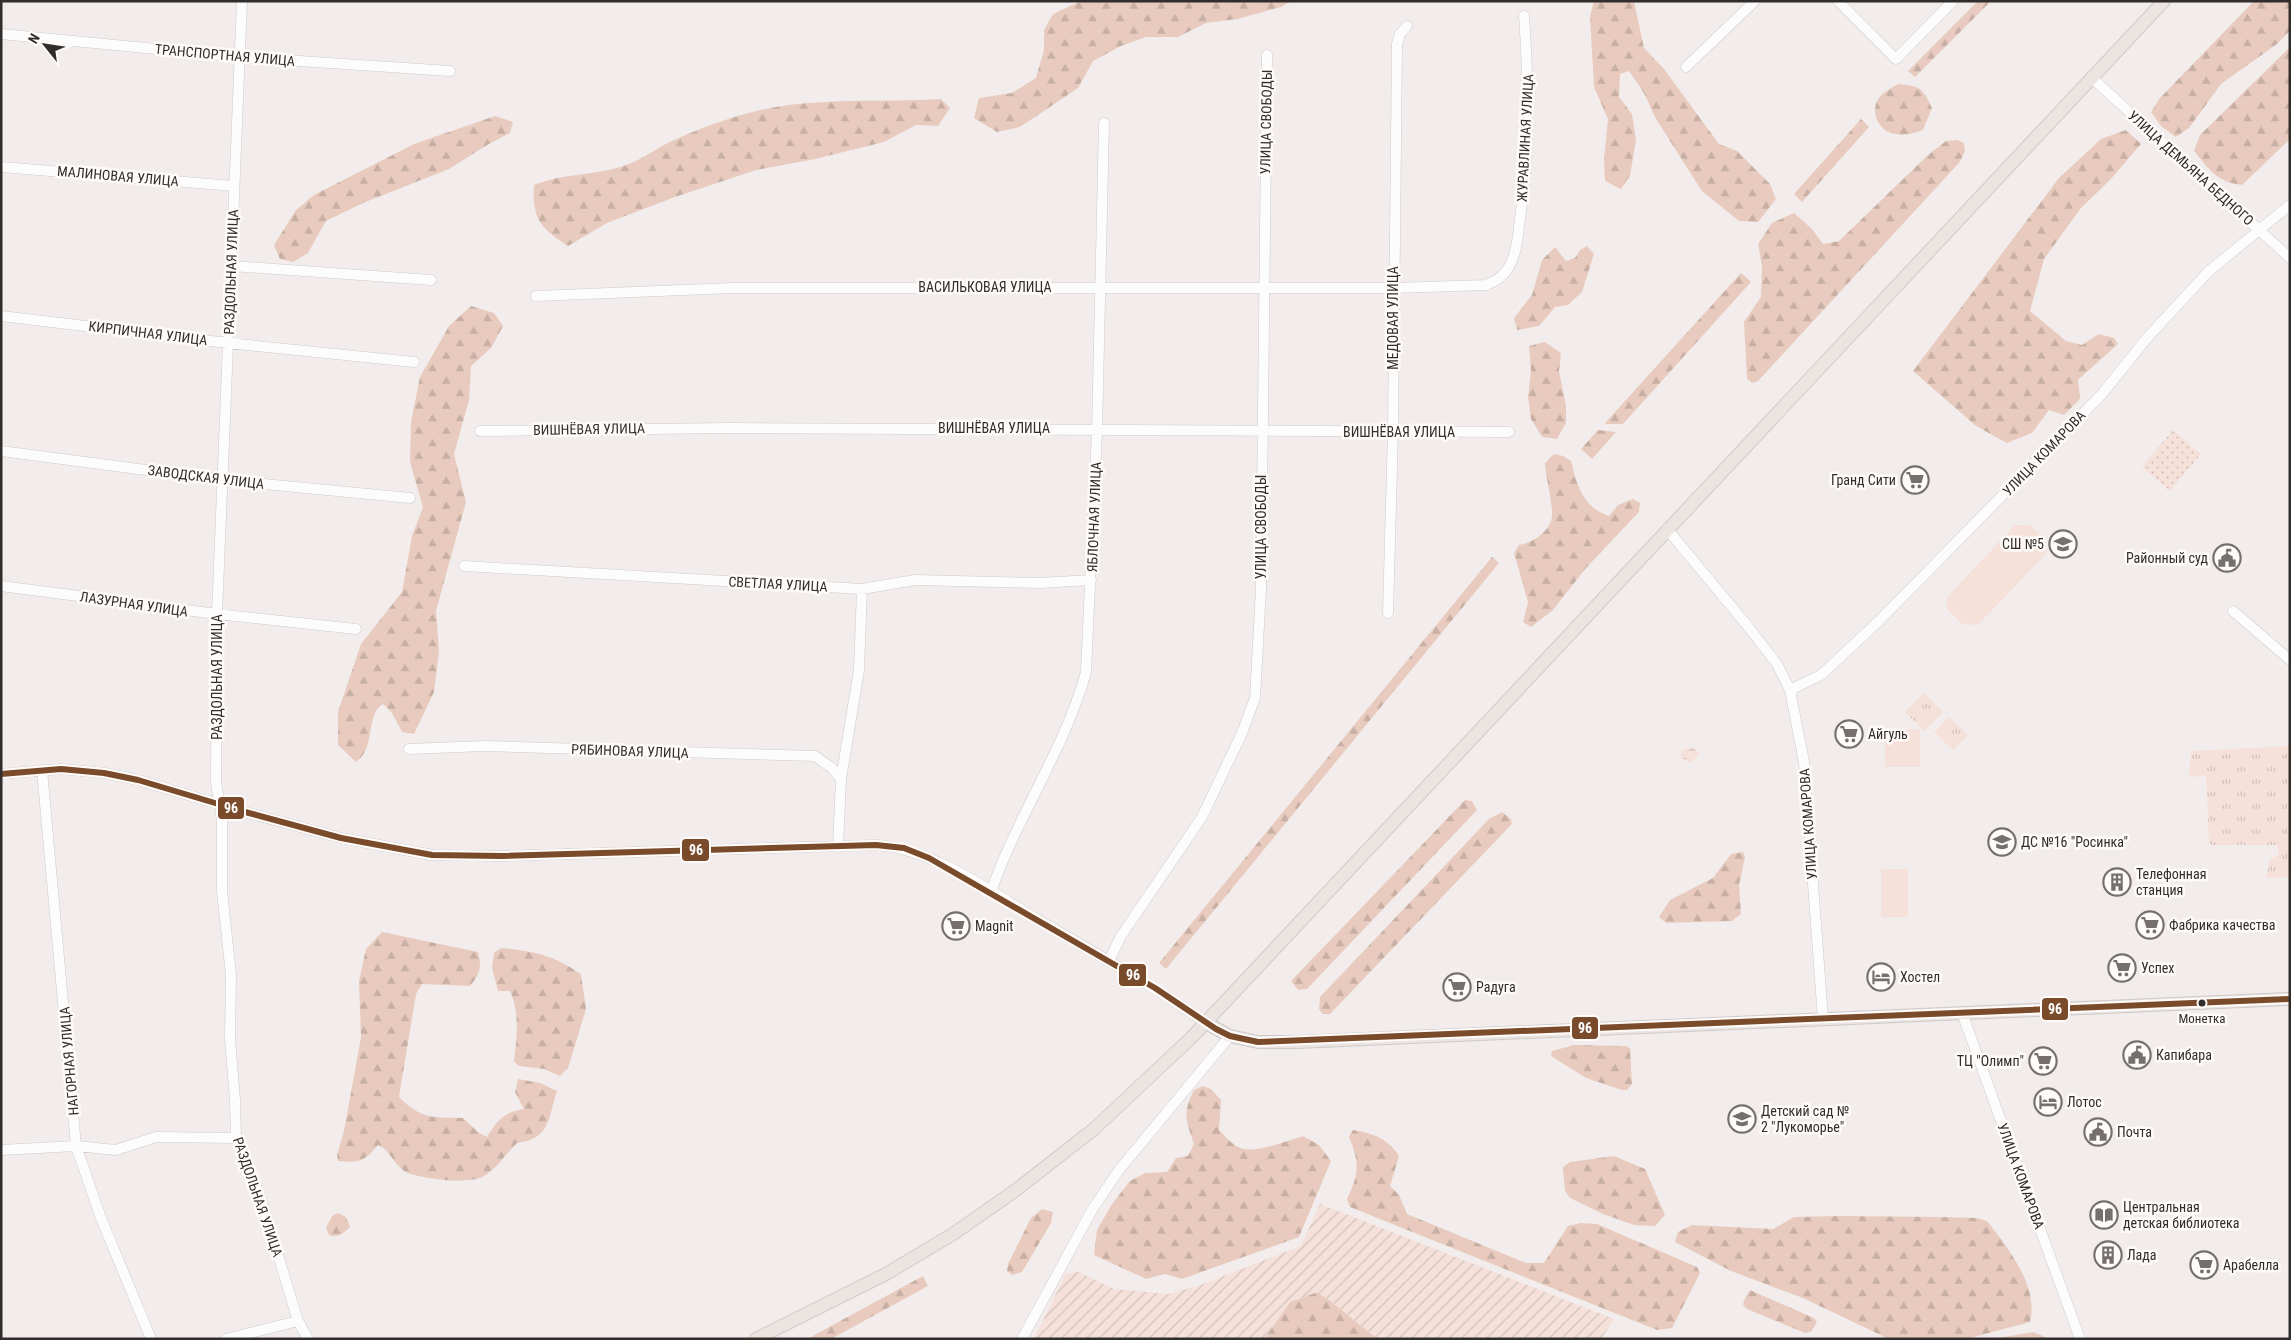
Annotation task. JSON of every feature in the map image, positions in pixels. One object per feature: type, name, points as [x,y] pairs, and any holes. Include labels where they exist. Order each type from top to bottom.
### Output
[{"type":"main road","points":[[756,1339],[886,1274],[953,1234],[1016,1190],[1094,1129],[1206,1023],[2164,1]]},
{"type":"main road","points":[[1206,1023],[1230,1036],[1258,1042],[1298,1042],[2290,999]]},
{"type":"street","name":"РАЗДОЛЬНАЯ УЛИЦА","points":[[242,1],[217,614],[216,782],[222,819],[222,891],[231,974],[230,1039],[236,1138],[261,1199],[298,1321],[308,1339]]},
{"type":"street","points":[[1686,67],[1754,1]]},
{"type":"street","points":[[1838,1],[1896,59],[1954,1]]},
{"type":"street","name":"ЖУРАВЛИНАЯ УЛИЦА","points":[[1434,288],[1486,285],[1499,280],[1509,267],[1515,254],[1526,182],[1528,113],[1524,16]]},
{"type":"street","name":"МЕДОВАЯ УЛИЦА","points":[[1388,612],[1393,431],[1396,44],[1400,34],[1407,26]]},
{"type":"street","name":"ТРАНСПОРТНАЯ УЛИЦА","points":[[1,34],[239,57],[450,71]]},
{"type":"street","name":"УЛИЦА СВОБОДЫ","points":[[1109,961],[1120,936],[1202,817],[1242,733],[1255,698],[1261,589],[1267,55]]},
{"type":"street","name":"УЛИЦА ДЕМЬЯНА БЕДНОГО","points":[[2092,78],[2290,258]]},
{"type":"street","name":"ЯБЛОЧНАЯ УЛИЦА","points":[[991,892],[1015,831],[1077,705],[1086,672],[1097,431],[1104,123]]},
{"type":"street","name":"МАЛИНОВАЯ УЛИЦА","points":[[1,167],[234,186]]},
{"type":"street","name":"УЛИЦА КОМАРОВА","points":[[1790,690],[1821,675],[1879,622],[2102,394],[2148,338],[2210,272],[2290,205]]},
{"type":"street","points":[[231,266],[431,280]]},
{"type":"street","name":"ВАСИЛЬКОВАЯ УЛИЦА","points":[[536,296],[732,288],[1434,288]]},
{"type":"street","name":"КИРПИЧНАЯ УЛИЦА","points":[[1,316],[228,343],[414,362]]},
{"type":"street","name":"ВИШНЁВАЯ УЛИЦА","points":[[480,431],[770,428],[1079,428],[1097,431],[1509,432]]},
{"type":"street","name":"ЗАВОДСКАЯ УЛИЦА","points":[[1,451],[222,480],[410,498]]},
{"type":"street","name":"УЛИЦА КОМАРОВА","points":[[1667,530],[1777,664],[1790,690],[1804,762],[1823,1019]]},
{"type":"street","name":"СВЕТЛАЯ УЛИЦА","points":[[464,566],[862,589],[915,580],[1040,583],[1091,580]]},
{"type":"street","name":"ЛАЗУРНАЯ УЛИЦА","points":[[1,586],[217,614],[356,629]]},
{"type":"street","points":[[838,847],[841,780],[859,670],[862,589]]},
{"type":"street","points":[[2233,610],[2290,660]]},
{"type":"street","name":"РЯБИНОВАЯ УЛИЦА","points":[[409,749],[484,746],[815,756],[832,768],[841,780]]},
{"type":"street","points":[[1,774],[78,769],[104,773],[138,780],[341,838],[432,855],[502,856],[876,845],[909,850],[929,858],[991,892],[1155,988],[1206,1023]]},
{"type":"street","name":"НАГОРНАЯ УЛИЦА","points":[[42,770],[76,1146],[101,1218],[151,1339]]},
{"type":"street","name":"УЛИЦА КОМАРОВА","points":[[1962,1014],[2080,1339]]},
{"type":"street","points":[[1022,1339],[1088,1217],[1119,1170],[1230,1036]]},
{"type":"street","points":[[1,1150],[76,1146],[116,1150],[156,1137],[236,1138]]},
{"type":"street","points":[[226,1339],[298,1321]]},
{"type":"green space","points":[[1081,1],[1291,1],[1281,7],[1237,19],[1206,23],[1178,37],[1146,37],[1121,46],[1093,61],[1078,88],[1020,127],[997,132],[974,118],[979,98],[1012,93],[1036,78],[1044,50],[1044,30],[1053,14]]},
{"type":"green space","points":[[1594,1],[1634,1],[1644,48],[1664,69],[1719,144],[1737,151],[1770,184],[1776,199],[1758,222],[1739,221],[1702,191],[1656,119],[1644,93],[1629,71],[1620,74],[1619,97],[1632,114],[1636,140],[1630,176],[1621,189],[1605,181],[1604,160],[1608,119],[1594,87],[1590,16]]},
{"type":"green space","points":[[1978,1],[1991,1],[1915,77],[1908,71]]},
{"type":"green space","points":[[2254,1],[2290,1],[2290,31],[2277,44],[2221,84],[2189,128],[2176,137],[2161,126],[2151,112],[2160,98]]},
{"type":"green space","points":[[2290,47],[2290,139],[2242,185],[2220,178],[2214,174],[2194,151],[2200,135]]},
{"type":"green space","points":[[1898,84],[1920,89],[1929,101],[1932,108],[1923,130],[1900,135],[1885,130],[1877,120],[1876,103],[1885,92]]},
{"type":"green space","points":[[941,99],[950,108],[938,126],[916,125],[884,142],[815,159],[756,170],[675,197],[607,223],[568,246],[544,228],[536,214],[534,185],[556,178],[615,169],[638,160],[688,134],[745,114],[769,108],[817,102]]},
{"type":"green space","points":[[495,116],[513,122],[510,133],[449,169],[363,203],[326,221],[308,253],[293,262],[280,259],[274,245],[296,210],[314,195],[414,144]]},
{"type":"green space","points":[[1861,119],[1869,127],[1802,202],[1794,194]]},
{"type":"green space","points":[[2126,130],[2141,144],[2110,180],[2081,208],[2044,259],[2030,311],[2066,341],[2082,345],[2099,334],[2114,338],[2118,344],[2078,380],[2080,399],[2064,415],[2049,410],[2032,433],[2007,443],[1976,426],[1913,371],[2059,178],[2101,139]]},
{"type":"green space","points":[[1957,140],[1964,143],[1965,151],[1959,163],[1758,381],[1752,383],[1747,379],[1744,322],[1761,297],[1762,267],[1758,244],[1772,223],[1794,213],[1812,229],[1823,244],[1839,241],[1928,155],[1946,141]]},
{"type":"green space","points":[[1587,246],[1594,254],[1582,292],[1568,305],[1555,307],[1539,326],[1517,330],[1514,318],[1532,295],[1542,260],[1555,247],[1566,261],[1575,258],[1580,250]]},
{"type":"green space","points":[[1741,273],[1751,282],[1623,424],[1605,423]]},
{"type":"green space","points":[[471,306],[494,313],[503,326],[491,348],[471,366],[469,400],[454,454],[466,502],[436,611],[439,651],[434,692],[414,734],[402,732],[392,713],[383,704],[373,719],[365,752],[356,762],[338,745],[338,712],[361,644],[402,592],[412,536],[423,507],[410,462],[411,422],[420,377],[449,326]]},
{"type":"green space","points":[[1545,342],[1561,353],[1559,371],[1566,406],[1566,423],[1557,439],[1542,437],[1531,419],[1528,397],[1531,371],[1529,346]]},
{"type":"green space","points":[[1598,430],[1616,432],[1592,459],[1581,449]]},
{"type":"green space","points":[[2173,430],[2201,454],[2170,491],[2142,467]]},
{"type":"green space","points":[[1554,454],[1563,456],[1571,461],[1582,494],[1600,512],[1609,516],[1618,505],[1633,499],[1640,503],[1639,512],[1586,568],[1553,610],[1531,627],[1523,622],[1528,602],[1514,553],[1519,545],[1536,539],[1549,526],[1552,515],[1545,463]]},
{"type":"green space","points":[[2015,525],[2030,525],[2046,540],[2045,555],[1978,625],[1962,624],[1946,608],[1948,596]]},
{"type":"green space","points":[[1492,557],[1499,563],[1166,969],[1159,963]]},
{"type":"green space","points":[[1924,693],[1943,712],[1924,731],[1905,712]]},
{"type":"green space","points":[[1949,717],[1968,735],[1953,750],[1934,732]]},
{"type":"green space","points":[[1885,729],[1918,729],[1920,731],[1920,767],[1885,767]]},
{"type":"green space","points":[[2290,746],[2290,877],[2266,878],[2270,859],[2279,855],[2277,845],[2212,845],[2209,843],[2206,776],[2189,777],[2191,751]]},
{"type":"green space","points":[[1692,747],[1700,754],[1690,763],[1682,758],[1681,750]]},
{"type":"green space","points":[[1465,800],[1472,801],[1477,810],[1307,989],[1298,990],[1291,981]]},
{"type":"green space","points":[[1502,812],[1511,819],[1512,824],[1330,1014],[1323,1014],[1319,1009],[1320,997],[1489,819]]},
{"type":"green space","points":[[1743,852],[1745,857],[1739,885],[1741,914],[1732,921],[1666,923],[1659,917],[1670,900],[1713,878],[1731,854]]},
{"type":"green space","points":[[1881,869],[1908,869],[1908,917],[1881,917]]},
{"type":"green space","points":[[382,932],[478,952],[480,966],[476,978],[470,986],[422,984],[416,994],[399,1097],[414,1110],[428,1116],[463,1118],[479,1133],[487,1137],[502,1118],[524,1109],[515,1092],[518,1079],[540,1083],[557,1091],[549,1119],[542,1132],[528,1141],[517,1143],[493,1169],[477,1179],[458,1181],[408,1173],[399,1167],[386,1151],[378,1145],[369,1155],[361,1160],[351,1162],[338,1161],[337,1155],[344,1131],[361,1037],[359,981],[366,949]]},
{"type":"green space","points":[[501,948],[543,955],[561,962],[581,974],[586,1009],[568,1068],[560,1076],[544,1069],[519,1066],[514,1061],[517,1035],[513,999],[510,991],[498,991],[492,968],[494,953]]},
{"type":"green space","points":[[1574,1045],[1626,1046],[1630,1048],[1632,1084],[1627,1090],[1622,1090],[1586,1078],[1551,1056],[1552,1051]]},
{"type":"green space","points":[[1203,1086],[1211,1089],[1221,1100],[1219,1130],[1235,1145],[1241,1148],[1254,1149],[1272,1146],[1303,1136],[1319,1145],[1331,1161],[1299,1237],[1182,1279],[1165,1274],[1146,1279],[1094,1255],[1097,1230],[1112,1204],[1130,1181],[1145,1173],[1167,1172],[1176,1158],[1188,1156],[1194,1144],[1186,1117],[1188,1105],[1194,1090]]},
{"type":"green space","points":[[1353,1130],[1367,1133],[1385,1141],[1399,1156],[1390,1186],[1399,1195],[1407,1214],[1526,1263],[1544,1263],[1568,1226],[1580,1223],[1597,1224],[1697,1267],[1700,1273],[1672,1328],[1657,1330],[1350,1207],[1347,1199],[1357,1168],[1355,1154],[1349,1137]]},
{"type":"green space","points":[[1614,1156],[1645,1169],[1665,1215],[1655,1226],[1634,1225],[1603,1214],[1570,1198],[1565,1191],[1563,1167],[1570,1162]]},
{"type":"green space","points":[[1320,1204],[1614,1319],[1601,1339],[1380,1339],[1317,1292],[1290,1302],[1264,1339],[1034,1339],[1066,1273],[1079,1272],[1114,1289],[1168,1294],[1198,1286],[1301,1246]]},
{"type":"green space","points":[[1042,1209],[1053,1212],[1051,1223],[1022,1272],[1012,1275],[1007,1271],[1008,1264],[1031,1218]]},
{"type":"green space","points":[[338,1213],[346,1217],[350,1227],[340,1235],[329,1235],[326,1228],[332,1216]]},
{"type":"green space","points":[[1794,1217],[1976,1218],[1987,1221],[2012,1255],[2026,1281],[2032,1308],[2030,1322],[1966,1339],[1889,1339],[1803,1298],[1731,1271],[1675,1242],[1678,1232],[1692,1225],[1773,1229]]},
{"type":"green space","points":[[923,1276],[928,1286],[831,1339],[807,1339]]},
{"type":"green space","points":[[1750,1290],[1814,1318],[1817,1322],[1811,1332],[1805,1333],[1747,1309],[1743,1305]]},
{"type":"green space","points":[[1317,1292],[1380,1339],[1264,1339],[1290,1302]]},
{"type":"green space","points":[[2033,1332],[2050,1339],[1993,1339]]},
{"type":"transit line","name":"96","points":[[1,774],[61,769],[104,773],[138,780],[341,838],[432,855],[502,856],[876,845],[904,848],[929,858],[1155,988],[1216,1029],[1230,1036],[1258,1042],[2290,999]]},
{"type":"place","name":"Гранд Сити","points":[[1915,480]]},
{"type":"place","name":"СШ №5","points":[[2063,544]]},
{"type":"place","name":"Районный суд","points":[[2227,558]]},
{"type":"place","name":"Айгуль","points":[[1849,734]]},
{"type":"place","name":"ДС №16 \"Росинка\"","points":[[2002,842]]},
{"type":"place","name":"Телефонная станция","points":[[2117,882]]},
{"type":"place","name":"Фабрика качества","points":[[2150,925]]},
{"type":"place","name":"Magnit","points":[[956,926]]},
{"type":"place","name":"Успех","points":[[2122,968]]},
{"type":"place","name":"Хостел","points":[[1881,977]]},
{"type":"place","name":"Радуга","points":[[1457,987]]},
{"type":"place","name":"Монетка","points":[[2202,1003]]},
{"type":"place","name":"Капибара","points":[[2137,1055]]},
{"type":"place","name":"ТЦ \"Олимп\"","points":[[2043,1061]]},
{"type":"place","name":"Лотос","points":[[2048,1102]]},
{"type":"place","name":"Детский сад № 2 \"Лукоморье\"","points":[[1742,1119]]},
{"type":"place","name":"Почта","points":[[2098,1132]]},
{"type":"place","name":"Центральная детская библиотека","points":[[2104,1215]]},
{"type":"place","name":"Лада","points":[[2108,1255]]},
{"type":"place","name":"Арабелла","points":[[2204,1265]]}]
